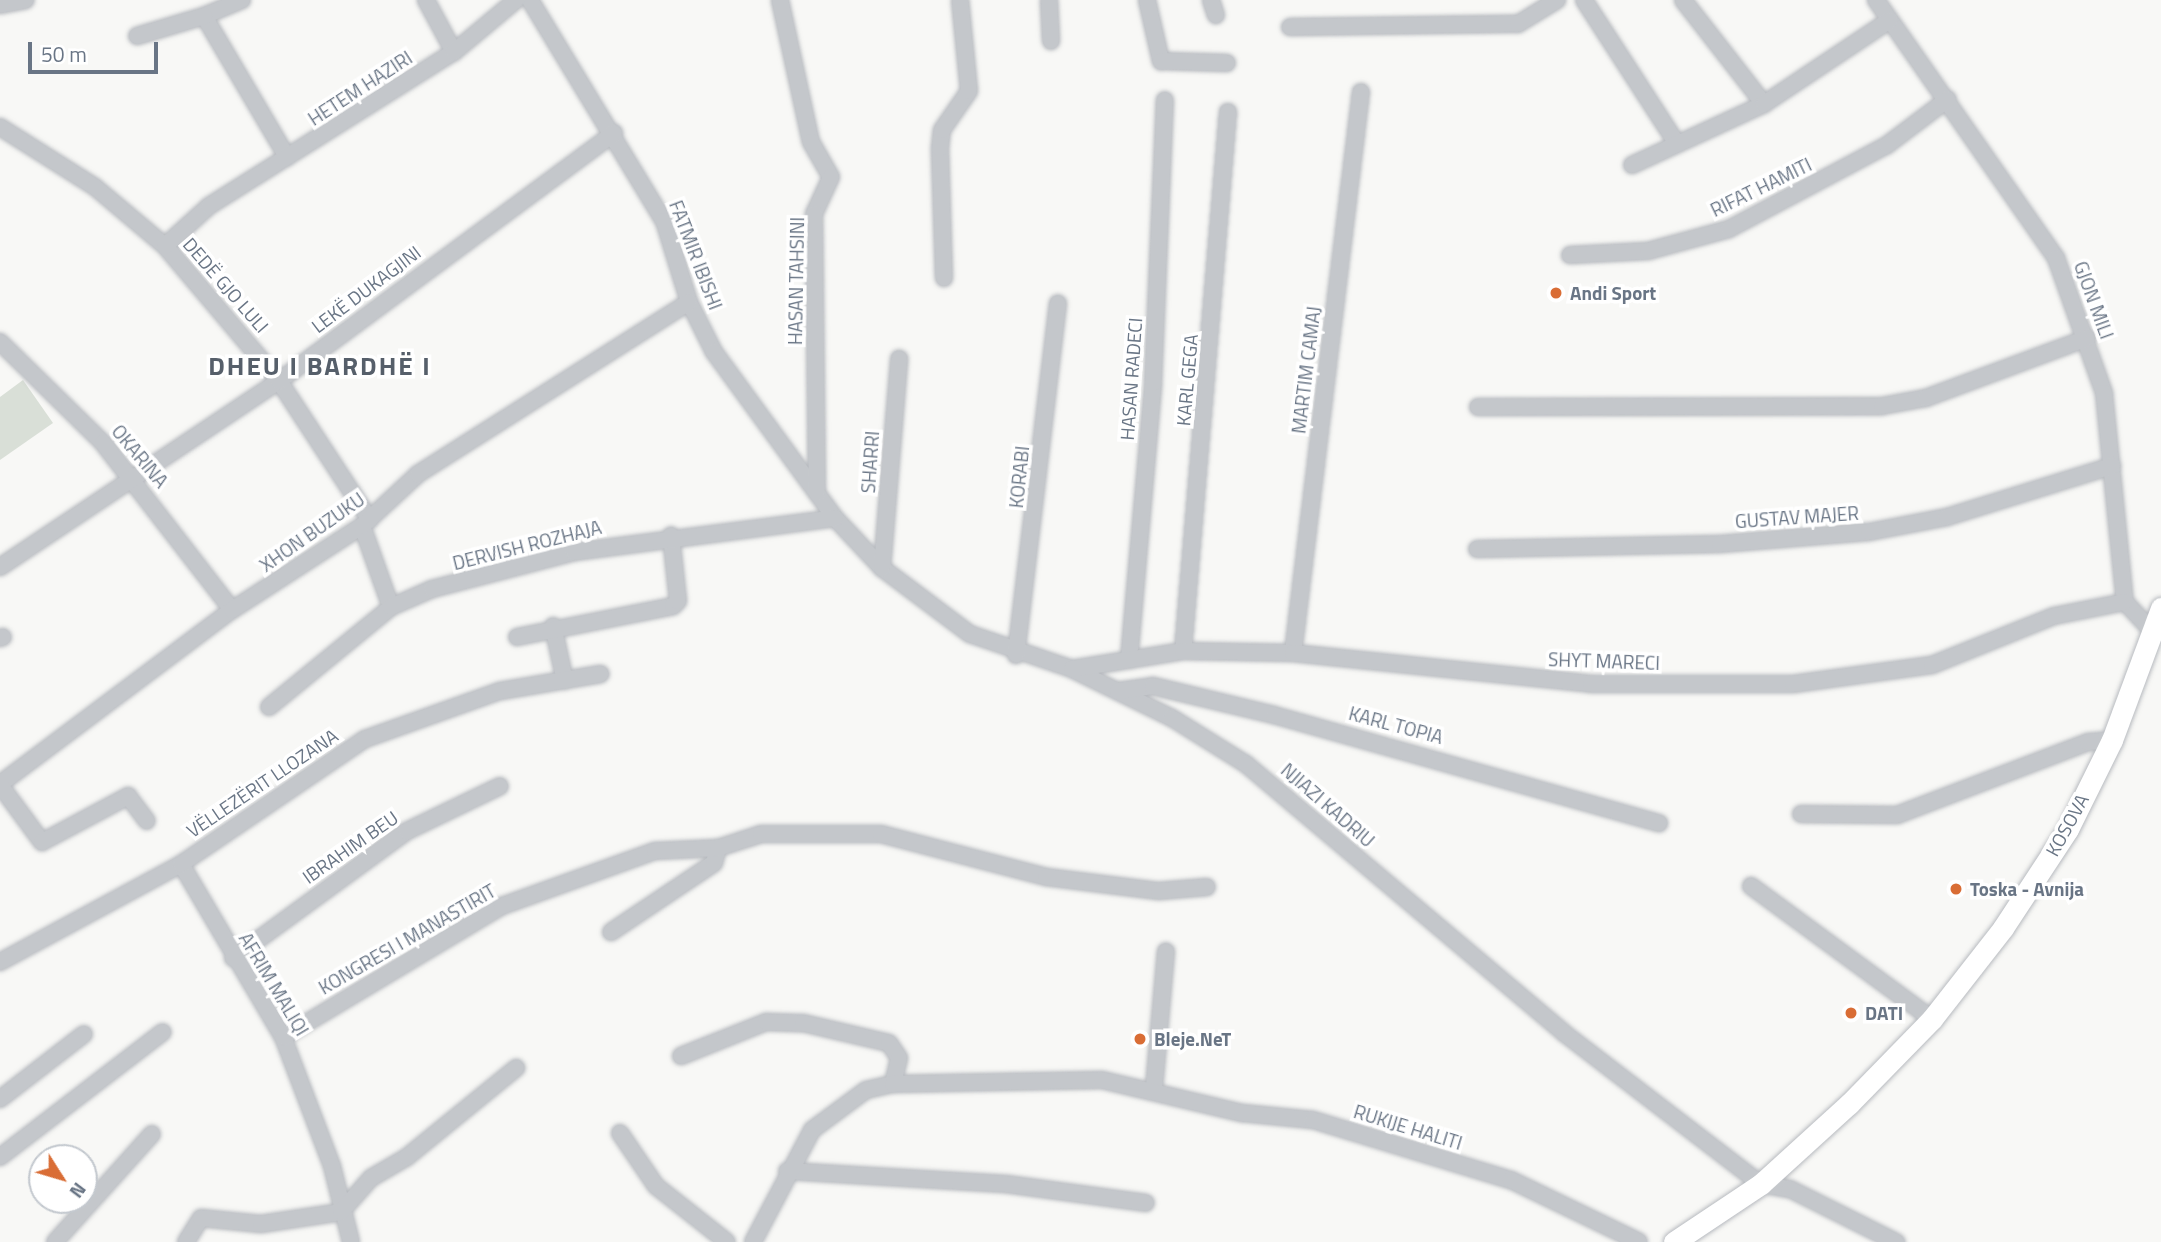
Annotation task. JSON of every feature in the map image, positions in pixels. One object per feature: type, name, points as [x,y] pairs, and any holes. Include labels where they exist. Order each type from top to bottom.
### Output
[{"type":"street","points":[[0,5],[26,0]]},
{"type":"street","points":[[137,36],[204,16],[242,0]]},
{"type":"street","points":[[426,0],[454,52]]},
{"type":"street","name":"HETEM HAZIRI","points":[[165,246],[209,206],[454,52],[516,0]]},
{"type":"street","name":"FATMIR IBISHI","points":[[530,0],[614,133],[664,221],[689,302],[748,404],[835,517]]},
{"type":"street","name":"HASAN TAHSINI","points":[[780,0],[811,142],[831,177],[814,214],[817,492]]},
{"type":"street","points":[[944,278],[940,148],[942,130],[969,91],[960,0]]},
{"type":"street","points":[[1049,0],[1051,41]]},
{"type":"street","points":[[1147,0],[1161,61],[1227,63]]},
{"type":"street","points":[[1290,27],[1518,24],[1557,0]]},
{"type":"street","points":[[1584,0],[1676,142]]},
{"type":"street","points":[[1683,0],[1764,104]]},
{"type":"street","name":"GJON MILI","points":[[1876,0],[1948,99],[2056,258],[2087,338],[2104,393],[2125,602]]},
{"type":"street","points":[[204,16],[287,157]]},
{"type":"street","points":[[1632,166],[1676,142],[1764,104],[1890,20]]},
{"type":"street","name":"MARTIM CAMAJ","points":[[1293,653],[1361,92]]},
{"type":"street","name":"RIFAT HAMITI","points":[[1570,255],[1648,251],[1729,229],[1887,145],[1948,99]]},
{"type":"street","name":"HASAN RADECI","points":[[1129,660],[1153,383],[1165,100]]},
{"type":"street","name":"KARL GEGA","points":[[1183,651],[1228,112]]},
{"type":"street","name":"DEDË GJO LULI","points":[[0,127],[95,187],[165,246],[279,380],[366,523],[391,607]]},
{"type":"street","name":"LEKË DUKAGJINI","points":[[0,567],[279,380],[614,133]]},
{"type":"street","name":"XHON BUZUKU","points":[[147,821],[128,796],[43,842],[0,784],[232,610],[366,523],[418,474],[689,302]]},
{"type":"street","name":"KORABI","points":[[1016,654],[1058,303]]},
{"type":"street","points":[[1478,407],[1882,406],[1926,398],[2087,338]]},
{"type":"street","name":"OKARINA","points":[[0,342],[132,477],[232,610]]},
{"type":"street","name":"SHARRI","points":[[883,568],[899,359]]},
{"type":"street","name":"GUSTAV MAJER","points":[[1476,549],[1720,544],[1869,532],[1947,517],[2112,467]]},
{"type":"street","name":"NJIAZI KADRIU","points":[[835,517],[883,568],[945,618],[1016,654],[1072,669],[1118,691],[1246,764],[1563,1033],[1761,1184]]},
{"type":"street","name":"DERVISH ROZHAJA","points":[[269,707],[391,607],[432,589],[574,552],[671,535],[835,517]]},
{"type":"street","points":[[517,636],[553,626],[673,606],[678,601],[671,535]]},
{"type":"street","points":[[2125,602],[2154,633]]},
{"type":"street","name":"SHYT MARECI","points":[[1072,669],[1183,651],[1293,653],[1591,684],[1793,684],[1932,665],[2054,616],[2125,602]]},
{"type":"street","name":"KOSOVA","points":[[1674,1242],[1761,1184],[1932,1019],[2003,928],[2061,840],[2112,740],[2154,633],[2161,608]]},
{"type":"street","points":[[553,626],[565,681]]},
{"type":"street","name":"VËLLEZËRIT LLOZANA","points":[[0,962],[181,864],[365,738],[500,691],[601,674]]},
{"type":"street","name":"KARL TOPIA","points":[[1118,691],[1153,686],[1274,715],[1659,823]]},
{"type":"street","points":[[1801,814],[1897,815],[2088,742],[2112,740]]},
{"type":"street","name":"IBRAHIM BEU","points":[[233,958],[407,831],[500,786]]},
{"type":"street","name":"KONGRESI I MANASTIRIT","points":[[284,1037],[502,906],[655,851],[718,849],[761,834],[881,834],[1046,877],[1159,891],[1207,887]]},
{"type":"street","points":[[611,932],[714,863],[718,849]]},
{"type":"street","name":"AFRIM MALIQI","points":[[181,864],[233,958],[284,1037],[332,1166],[341,1212],[351,1242]]},
{"type":"street","points":[[1751,886],[1932,1019]]},
{"type":"street","points":[[1154,1088],[1166,952]]},
{"type":"street","points":[[681,1056],[766,1021],[803,1023],[889,1043],[899,1058],[893,1084]]},
{"type":"street","points":[[0,1157],[163,1032]]},
{"type":"street","points":[[0,1099],[84,1034]]},
{"type":"street","points":[[186,1242],[201,1218],[261,1224],[341,1212],[371,1178],[407,1157],[516,1068]]},
{"type":"street","name":"RUKIJE HALITI","points":[[754,1242],[787,1171],[812,1130],[839,1107],[893,1084],[1102,1080],[1154,1088],[1242,1113],[1313,1120],[1511,1180],[1639,1242]]},
{"type":"street","points":[[620,1133],[656,1186],[727,1242]]},
{"type":"street","points":[[55,1242],[152,1134]]},
{"type":"street","points":[[787,1171],[1006,1184],[1146,1203]]},
{"type":"street","points":[[1761,1184],[1790,1189],[1896,1242]]},
{"type":"shaded area","points":[[23,380],[53,423],[0,460],[0,397]]},
{"type":"place","name":"Andi Sport","points":[[1556,293]]},
{"type":"place","name":"Toska - Avnija","points":[[1956,889]]},
{"type":"place","name":"DATI","points":[[1851,1013]]},
{"type":"place","name":"Bleje.NeT","points":[[1140,1039]]},
{"type":"district","name":"DHEU I BARDHË I","points":[[320,366]]}]
